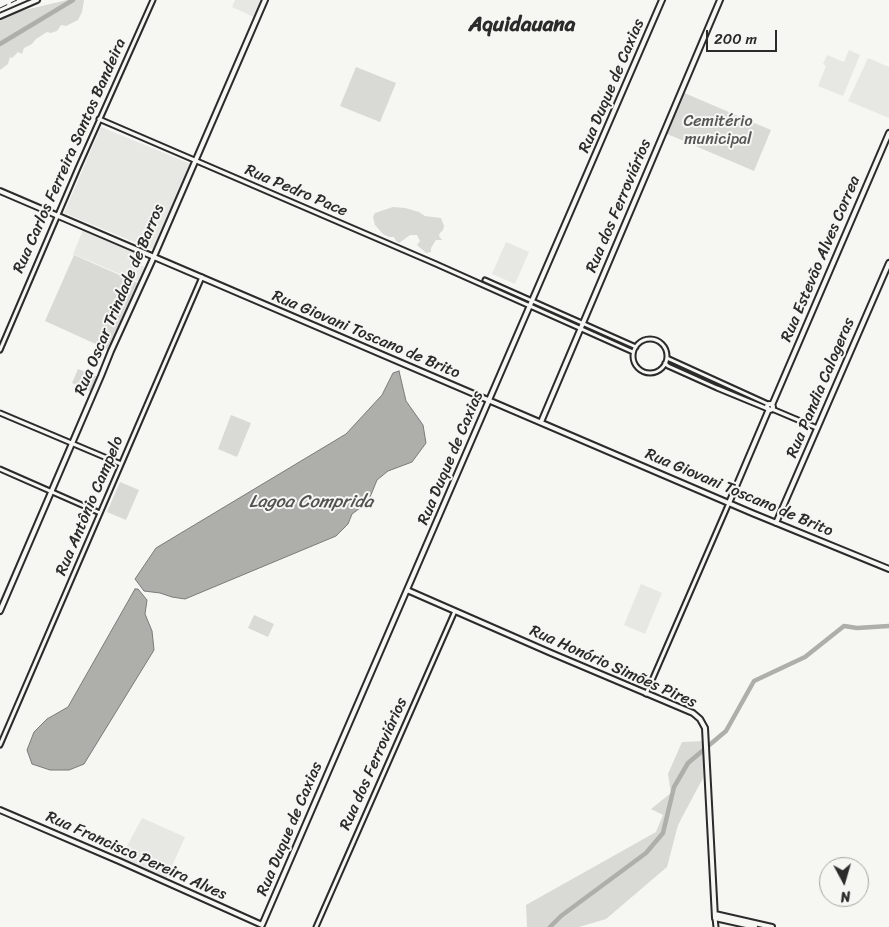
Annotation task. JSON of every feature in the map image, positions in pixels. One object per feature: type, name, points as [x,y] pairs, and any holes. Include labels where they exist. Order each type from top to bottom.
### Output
[{"type":"main road","points":[[0,16],[37,0]]},
{"type":"main road","name":"Rua Oscar Trindade de Barros","points":[[0,611],[111,351],[265,0]]},
{"type":"main road","name":"Rua Duque de Caxias","points":[[262,925],[662,0]]},
{"type":"main road","name":"Rua dos Ferroviários","points":[[540,422],[720,0]]},
{"type":"main road","name":"Rua Estevão Alves Correa","points":[[729,503],[889,133]]},
{"type":"main road","name":"Rua Giovani Toscano de Brito","points":[[0,191],[489,401],[889,569]]},
{"type":"main road","name":"Rua Pandia Calogeras","points":[[776,523],[889,263]]},
{"type":"main road","name":"Rua Honório Simões Pires","points":[[407,590],[693,713],[700,719],[705,728],[706,739],[715,916]]},
{"type":"main road","name":"Rua Francisco Pereira Alves","points":[[0,810],[262,925]]},
{"type":"main road","points":[[715,916],[755,927]]},
{"type":"main road","points":[[715,916],[772,927]]},
{"type":"street","name":"Rua Carlos Ferreira Santos Bandeira","points":[[0,350],[153,0]]},
{"type":"street","name":"Rua Pedro Pace","points":[[99,120],[483,284],[634,352]]},
{"type":"street","name":"Rua Antônio Campelo","points":[[0,745],[202,278]]},
{"type":"street","points":[[485,280],[636,346]]},
{"type":"street","points":[[644,340],[657,340],[664,346],[667,354],[665,363],[656,371],[645,372],[634,362],[636,346],[644,340]]},
{"type":"street","points":[[667,358],[817,428]]},
{"type":"street","points":[[665,363],[700,380],[770,406]]},
{"type":"street","points":[[0,413],[121,464]]},
{"type":"street","points":[[0,469],[100,513]]},
{"type":"street","name":"Rua Estevão Alves Correa","points":[[646,694],[729,503]]},
{"type":"street","name":"Rua dos Ferroviários","points":[[316,927],[455,611]]},
{"type":"street","name":"Rua Honório Simões Pires","points":[[715,916],[716,927]]},
{"type":"street","points":[[262,925],[268,927]]},
{"type":"shaded area","points":[[235,0],[262,0],[254,17],[232,7]]},
{"type":"shaded area","points":[[849,50],[860,55],[843,96],[818,86],[826,66],[823,64],[827,55],[844,62]]},
{"type":"shaded area","points":[[868,58],[889,67],[889,118],[848,101]]},
{"type":"shaded area","points":[[101,127],[191,164],[154,250],[64,213]]},
{"type":"shaded area","points":[[83,230],[142,256],[138,264],[145,267],[139,282],[73,254]]},
{"type":"shaded area","points":[[506,242],[529,252],[515,284],[492,274]]},
{"type":"shaded area","points":[[641,584],[662,593],[645,634],[624,625]]},
{"type":"shaded area","points":[[142,818],[185,837],[166,879],[119,861]]},
{"type":"green space","points":[[67,0],[84,0],[82,12],[78,20],[66,26],[61,25],[57,31],[47,32],[36,39],[32,44],[24,48],[22,54],[18,52],[12,58],[10,57],[8,64],[0,70],[0,16]]},
{"type":"green space","points":[[356,67],[396,83],[380,122],[340,106]]},
{"type":"green space","name":"Cemitério municipal","points":[[682,92],[771,130],[754,171],[665,133]]},
{"type":"green space","points":[[393,207],[405,208],[425,216],[441,218],[444,226],[439,236],[442,240],[436,240],[431,248],[431,252],[426,253],[417,245],[420,241],[417,235],[410,235],[399,243],[394,237],[383,234],[375,225],[373,217],[375,213]]},
{"type":"green space","points":[[74,255],[140,284],[111,351],[45,321]]},
{"type":"green space","points":[[78,369],[98,377],[91,392],[72,383]]},
{"type":"green space","points":[[231,415],[251,423],[237,457],[218,449]]},
{"type":"green space","points":[[120,482],[139,490],[126,520],[107,512]]},
{"type":"green space","points":[[254,615],[274,624],[268,637],[248,628]]},
{"type":"green space","points":[[704,741],[703,778],[678,825],[667,867],[606,919],[579,927],[527,927],[526,905],[656,832],[663,815],[651,809],[671,793],[668,774],[682,742]]},
{"type":"water","name":"Lagoa Comprida","points":[[399,371],[406,401],[423,425],[426,443],[412,462],[388,471],[377,480],[368,502],[352,514],[348,524],[336,536],[185,599],[144,591],[135,579],[156,548],[346,434],[382,395],[393,373]]},
{"type":"water","points":[[135,589],[138,589],[147,600],[145,614],[152,631],[154,650],[84,764],[69,770],[50,770],[32,764],[27,750],[34,732],[47,719],[68,707]]},
{"type":"waterway","points":[[0,44],[73,0]]},
{"type":"waterway","points":[[550,927],[561,916],[646,853],[663,833],[674,787],[688,763],[726,731],[754,681],[805,657],[844,626],[857,628],[889,626]]},
{"type":"railway","points":[[0,8],[17,0]]},
{"type":"district","name":"Aquidauana","points":[[522,26]]}]
